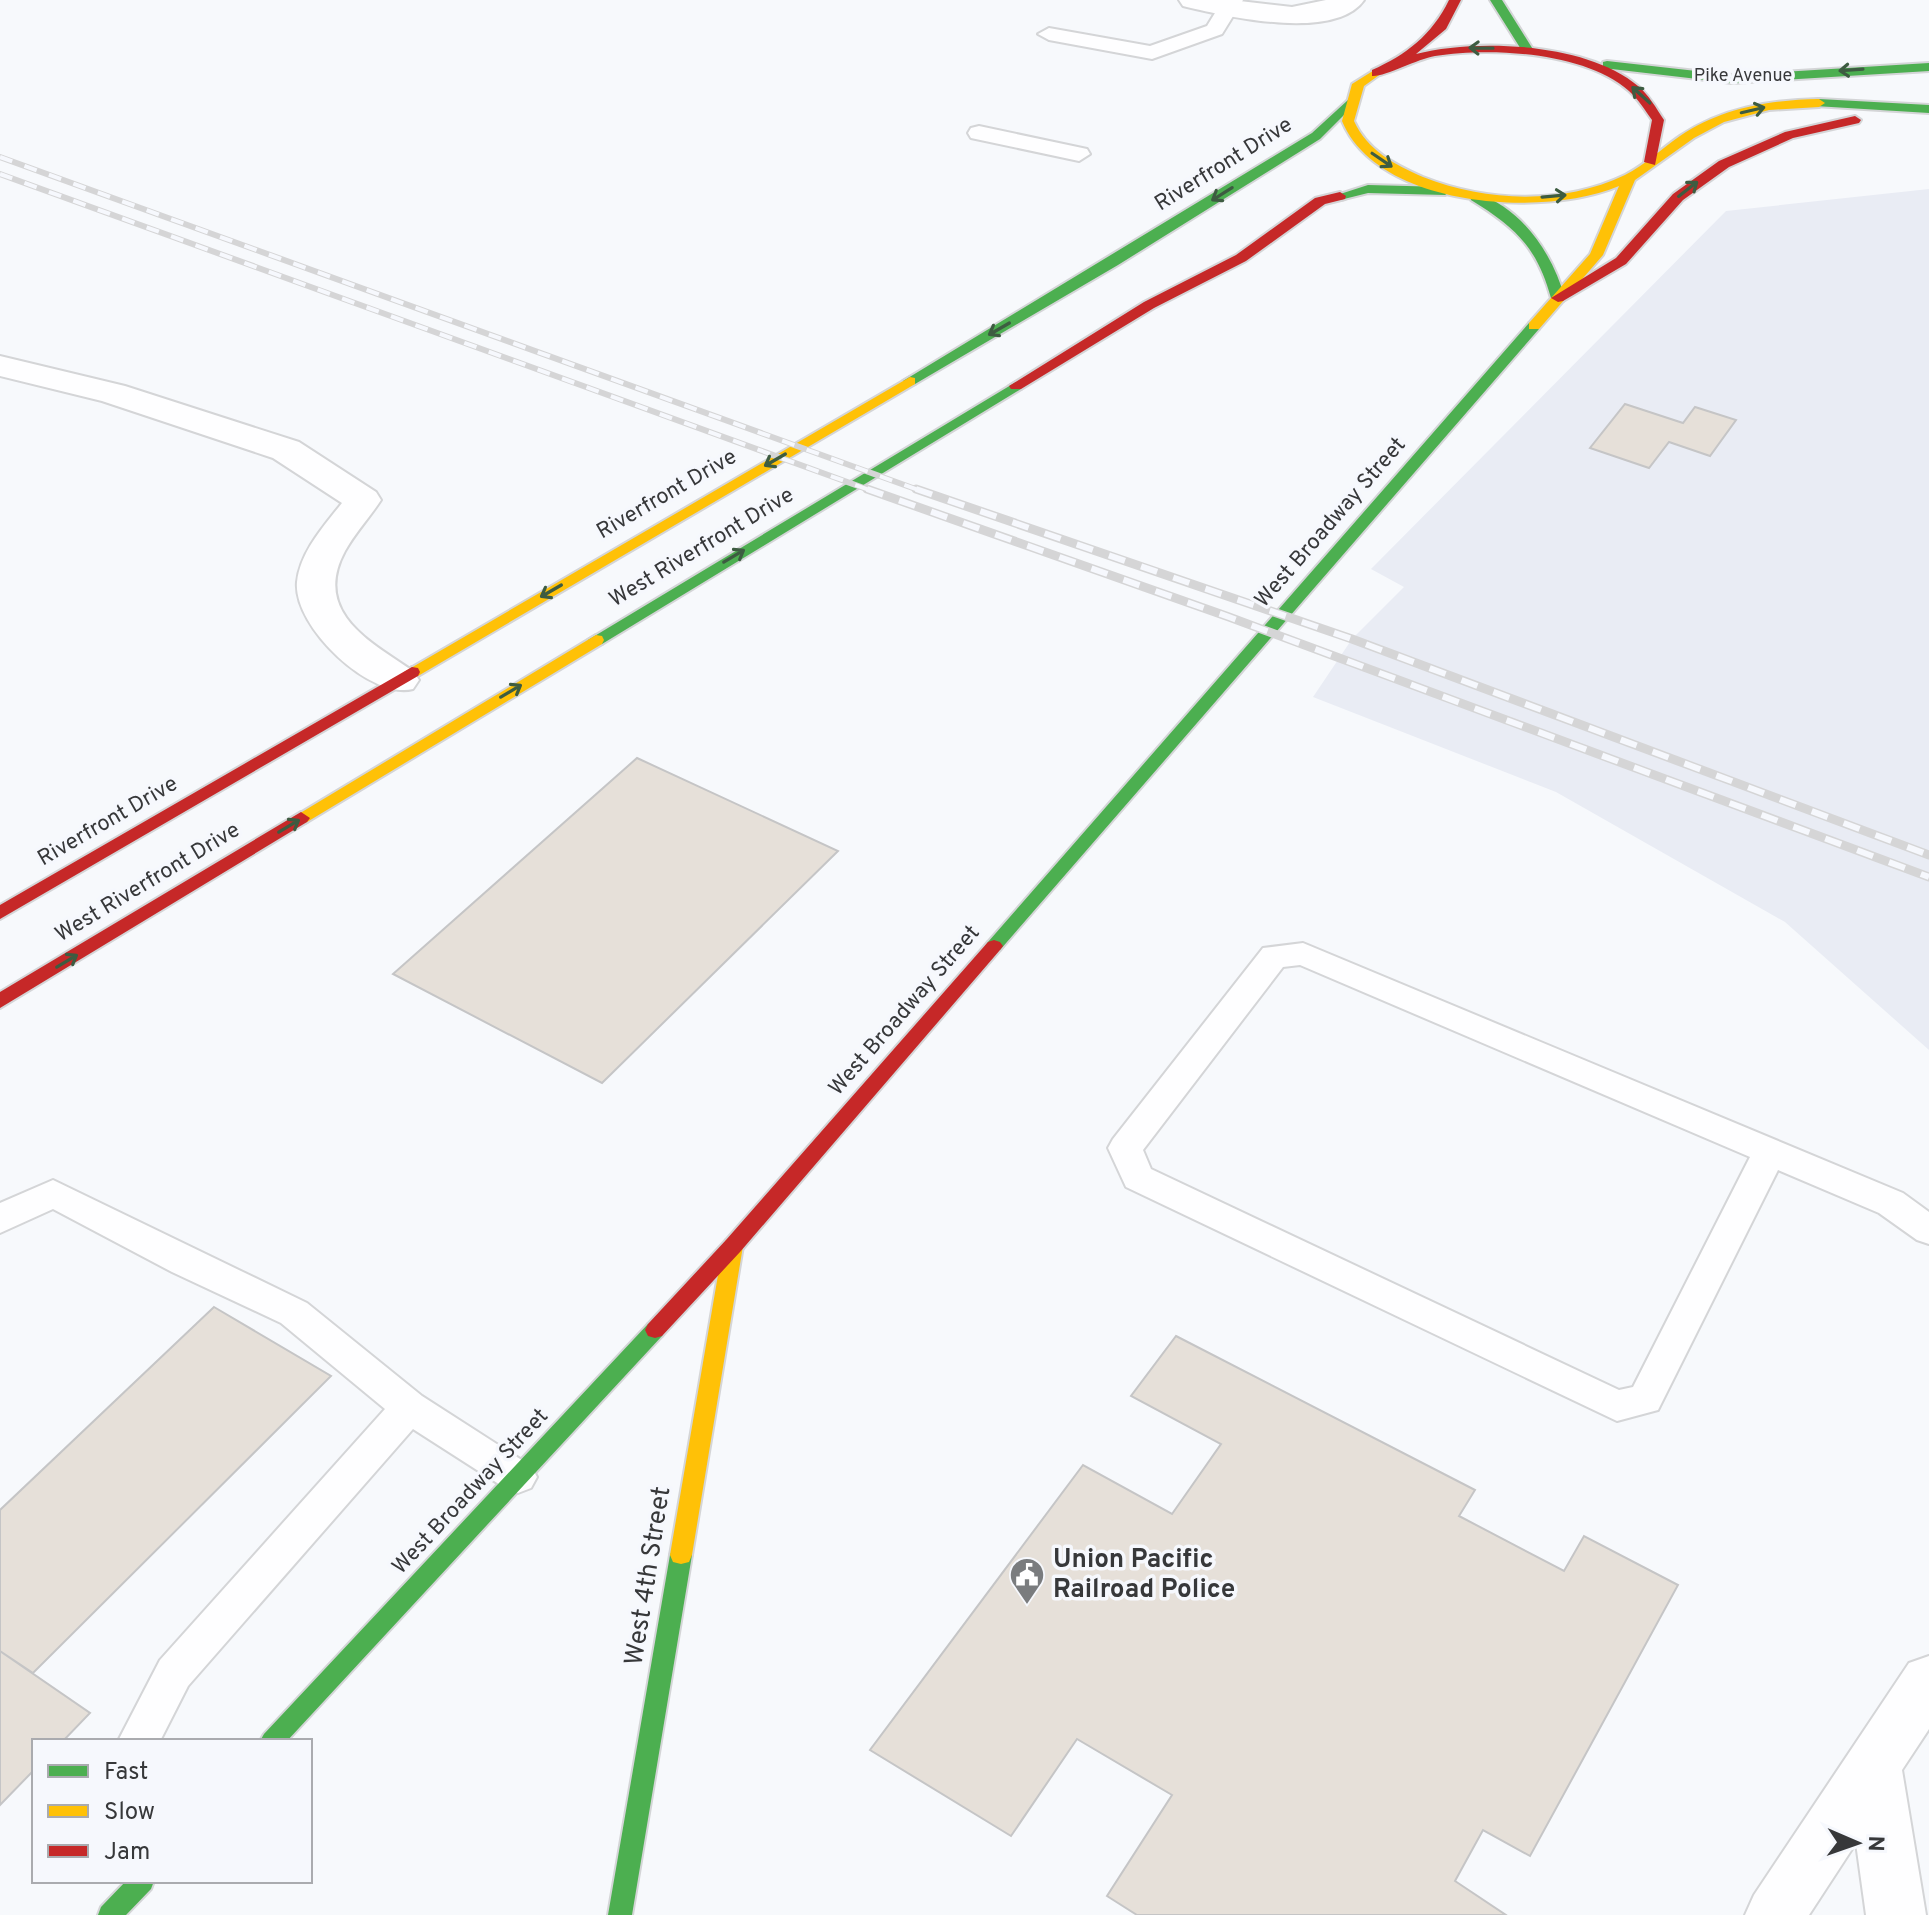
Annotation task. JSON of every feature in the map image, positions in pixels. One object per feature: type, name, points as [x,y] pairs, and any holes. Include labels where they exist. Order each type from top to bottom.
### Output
[{"type":"main road","points":[[1405,57],[1435,35],[1450,15],[1455,0]]},
{"type":"main road","points":[[1496,0],[1528,51]]},
{"type":"main road","points":[[1405,57],[1469,48],[1528,51],[1558,55],[1614,76],[1635,88],[1653,106],[1662,125],[1661,145],[1650,162]]},
{"type":"main road","name":"Pike Avenue","points":[[1558,55],[1638,71],[1732,79],[1929,67]]},
{"type":"main road","name":"Riverfront Drive","points":[[0,913],[1113,262],[1316,136],[1348,104],[1356,86],[1374,70],[1405,57]]},
{"type":"main road","name":"Pike Avenue","points":[[1629,178],[1702,127],[1766,107],[1806,103],[1929,111]]},
{"type":"main road","points":[[1348,104],[1348,123],[1359,142],[1379,160],[1445,191],[1476,197],[1568,195],[1599,190],[1629,178]]},
{"type":"main road","points":[[1476,197],[1527,230],[1553,269],[1558,298],[1618,263],[1690,186],[1756,149],[1845,121],[1929,111]]},
{"type":"main road","name":"West Broadway Street","points":[[274,1739],[733,1246],[1596,255],[1629,178]]},
{"type":"main road","name":"West Riverfront Drive","points":[[0,1001],[1149,305],[1241,258],[1320,201],[1368,189],[1445,191]]},
{"type":"main road","name":"West 4th Street","points":[[620,1915],[733,1246]]},
{"type":"main road","points":[[110,1915],[140,1883]]},
{"type":"street","points":[[1193,0],[1292,16],[1331,10],[1350,0]]},
{"type":"street","points":[[0,366],[113,393],[286,450],[363,500],[321,560],[314,588],[320,614],[335,634],[399,680]]},
{"type":"street","points":[[1775,1915],[1929,1681]]},
{"type":"street","points":[[1873,1765],[1896,1915]]},
{"type":"lane","points":[[1049,34],[1152,53],[1215,30],[1230,4]]},
{"type":"lane","points":[[979,133],[1079,154]]},
{"type":"lane","points":[[1770,1151],[1645,1399],[1617,1406],[1138,1178],[1125,1148],[1274,956],[1303,954],[1770,1151],[1891,1203],[1929,1230]]},
{"type":"lane","points":[[0,1219],[53,1193],[185,1262],[294,1313],[409,1407],[518,1477]]},
{"type":"lane","points":[[140,1739],[174,1673],[409,1407]]},
{"type":"shaded area","points":[[1929,189],[1929,1050],[1785,922],[1556,792],[1313,697],[1352,639],[1404,587],[1371,569],[1726,211]]},
{"type":"building","points":[[1625,404],[1683,423],[1695,407],[1736,420],[1710,456],[1669,442],[1649,468],[1590,448]]},
{"type":"building","points":[[637,758],[838,851],[602,1083],[393,974]]},
{"type":"building","points":[[214,1307],[331,1376],[33,1673],[0,1651],[0,1510]]},
{"type":"building","points":[[1176,1336],[1475,1490],[1459,1516],[1564,1571],[1584,1536],[1678,1585],[1530,1856],[1483,1830],[1455,1881],[1506,1915],[1137,1915],[1107,1896],[1172,1795],[1077,1739],[1011,1836],[870,1750],[1083,1465],[1172,1514],[1221,1444],[1131,1396]]},
{"type":"building","points":[[0,1651],[90,1713],[65,1739],[32,1739],[32,1772],[0,1805]]},
{"type":"railway","points":[[0,157],[921,491]]},
{"type":"railway","points":[[0,174],[872,491]]},
{"type":"railway","points":[[867,489],[1229,617],[1929,877]]},
{"type":"railway","points":[[916,489],[1352,639],[1929,855]]},
{"type":"traffic: fast","points":[[1496,0],[1528,51]]},
{"type":"traffic: fast","points":[[1607,65],[1732,79],[1929,67]]},
{"type":"traffic: fast","points":[[1819,103],[1929,109]]},
{"type":"traffic: fast","points":[[910,381],[1113,262],[1316,136],[1348,104]]},
{"type":"traffic: fast","points":[[1340,196],[1368,189],[1445,191]]},
{"type":"traffic: fast","points":[[1476,197],[1519,227],[1529,238],[1546,263],[1558,298]]},
{"type":"traffic: fast","points":[[994,946],[1534,326]]},
{"type":"traffic: fast","points":[[596,640],[1016,386]]},
{"type":"traffic: fast","points":[[274,1739],[655,1330]]},
{"type":"traffic: fast","points":[[620,1915],[681,1555]]},
{"type":"traffic: fast","points":[[110,1915],[140,1883]]},
{"type":"traffic: slow","points":[[1376,73],[1358,84],[1348,121],[1365,148],[1381,161],[1410,176],[1463,194],[1491,199],[1549,199],[1604,188],[1630,177],[1690,135],[1720,119],[1785,104],[1819,103]]},
{"type":"traffic: slow","points":[[1534,326],[1596,255],[1629,178]]},
{"type":"traffic: slow","points":[[412,672],[910,381]]},
{"type":"traffic: slow","points":[[301,818],[596,640]]},
{"type":"traffic: slow","points":[[681,1555],[733,1246]]},
{"type":"traffic: jam","points":[[1405,57],[1442,26],[1455,0]]},
{"type":"traffic: jam","points":[[1376,73],[1402,61],[1468,49],[1505,49],[1575,60],[1631,86],[1645,102],[1658,120],[1650,162]]},
{"type":"traffic: jam","points":[[1558,298],[1621,261],[1678,197],[1724,164],[1789,135],[1855,120]]},
{"type":"traffic: jam","points":[[1016,386],[1149,305],[1241,258],[1320,201],[1340,196]]},
{"type":"traffic: jam","points":[[0,913],[412,672]]},
{"type":"traffic: jam","points":[[0,1001],[301,818]]},
{"type":"traffic: jam","points":[[655,1330],[733,1246],[994,946]]},
{"type":"place","name":"Union Pacific Railroad Police","points":[[1027,1606]]}]
